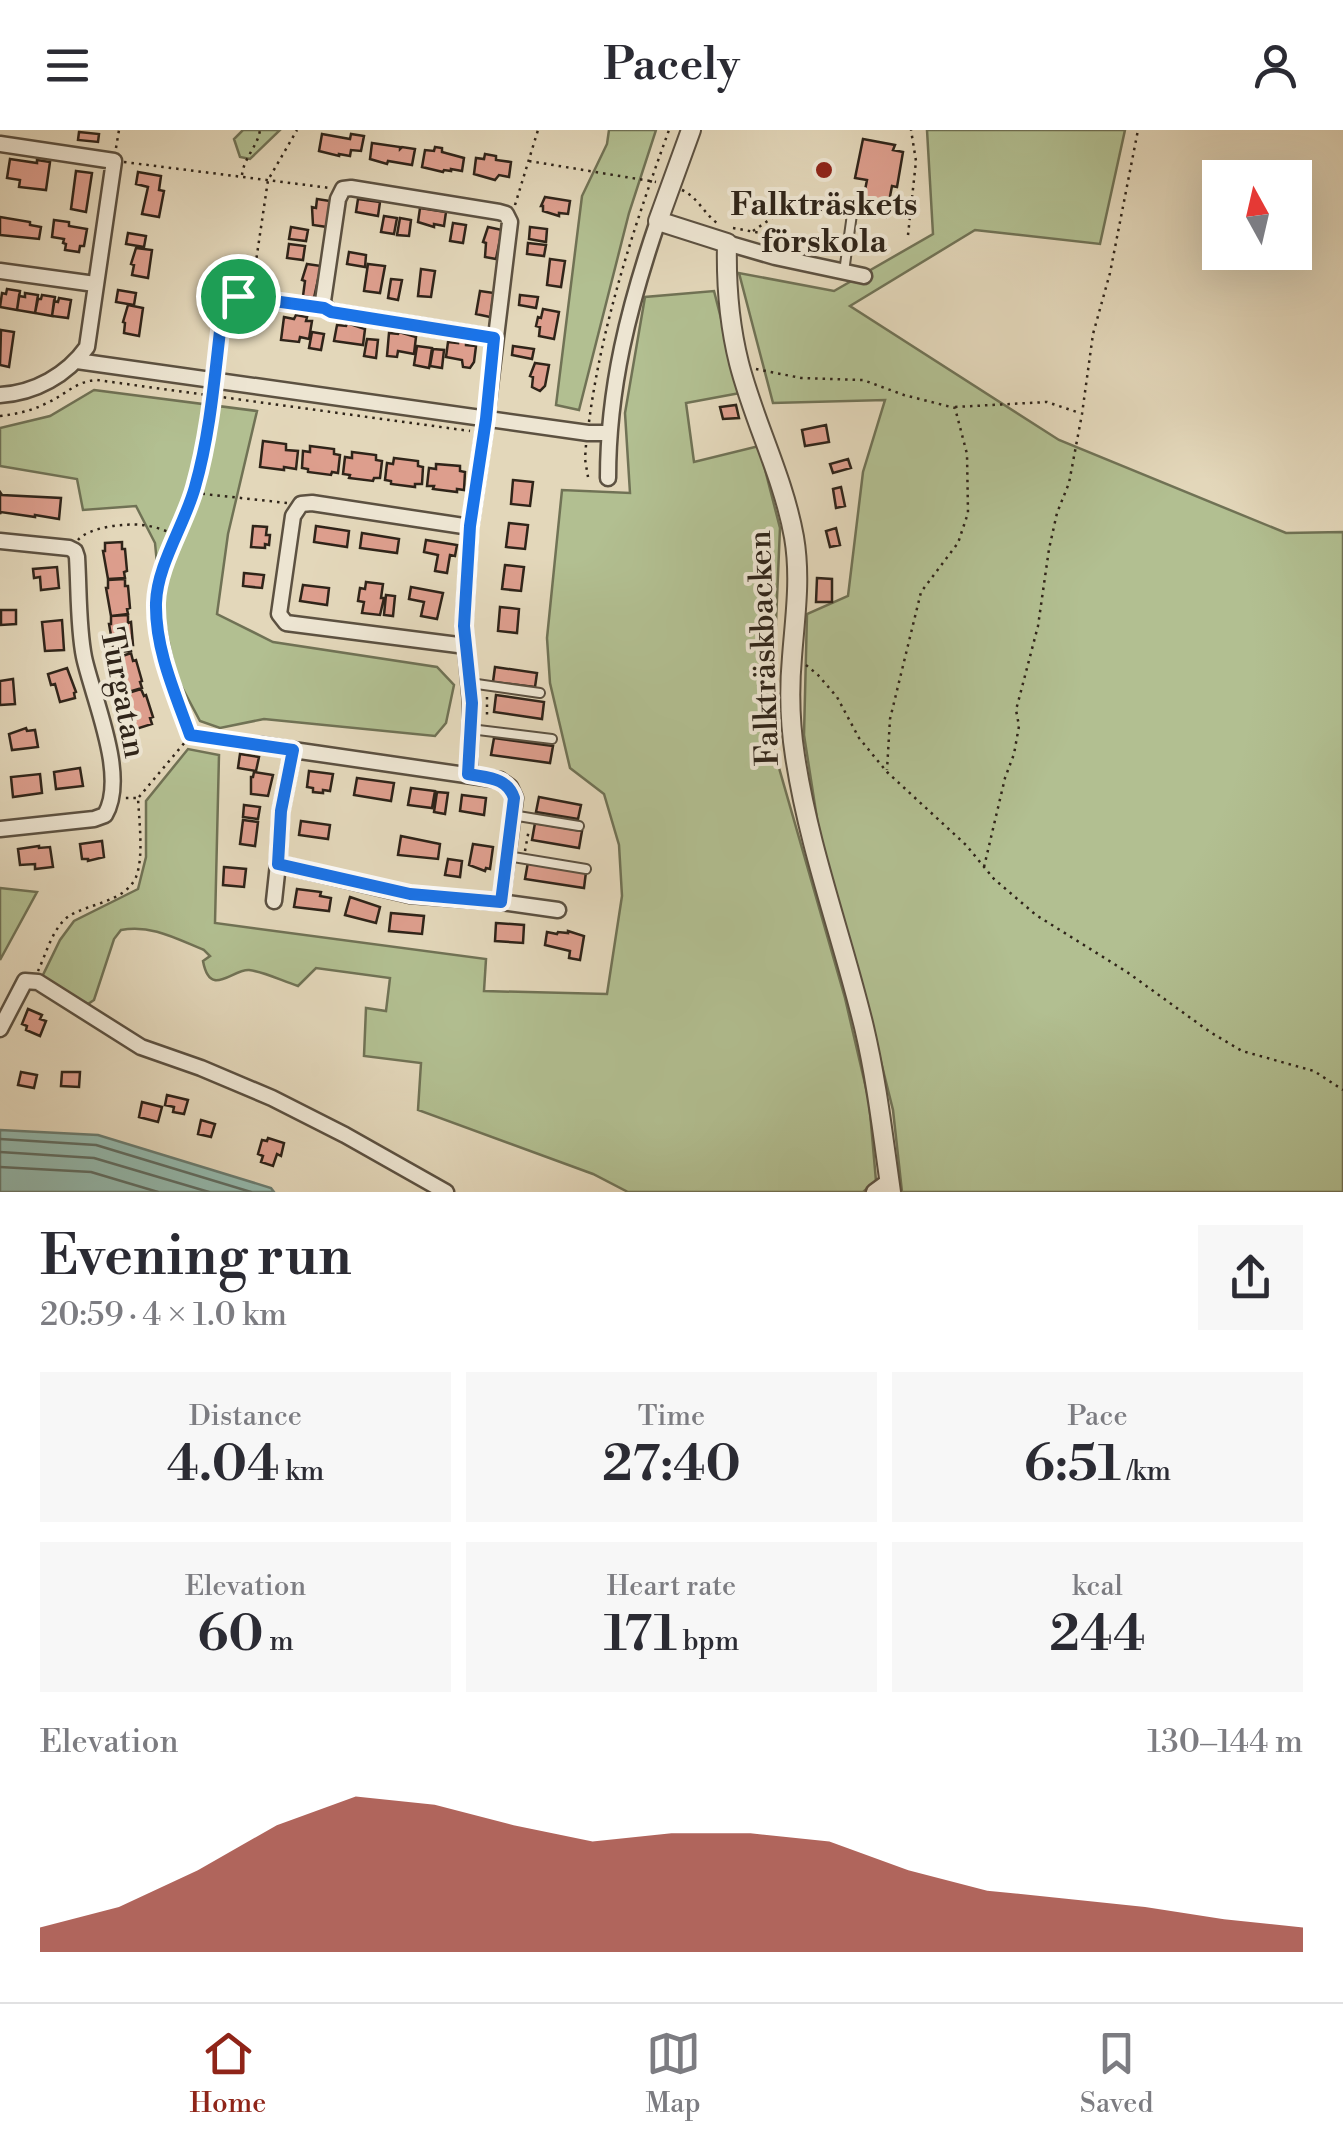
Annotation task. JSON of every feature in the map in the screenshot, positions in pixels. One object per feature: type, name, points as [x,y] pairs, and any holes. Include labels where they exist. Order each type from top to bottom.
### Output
[{"type":"street","points":[[608,478],[608,433],[622,337],[690,130]]},
{"type":"street","points":[[0,144],[114,161],[87,347],[58,376],[34,388],[0,396]]},
{"type":"street","points":[[468,774],[472,703],[464,626],[470,526],[510,222],[506,214],[343,189],[338,199],[324,308],[494,338]]},
{"type":"street","points":[[658,222],[776,257],[864,276]]},
{"type":"street","name":"Falkträskbacken","points":[[727,243],[728,307],[740,366],[786,502],[794,540],[798,583],[791,718],[800,787],[864,1029],[879,1100],[885,1188]]},
{"type":"street","points":[[0,271],[95,284]]},
{"type":"street","points":[[77,361],[212,388],[485,426],[608,433]]},
{"type":"street","points":[[466,646],[286,623],[280,614],[293,516],[301,504],[312,502],[470,526]]},
{"type":"street","points":[[0,541],[75,551]]},
{"type":"street","name":"Turgatan","points":[[0,829],[94,819],[105,815],[112,799],[109,742],[84,655],[75,551]]},
{"type":"street","points":[[262,745],[500,780],[510,787],[514,798],[501,902]]},
{"type":"street","points":[[274,901],[281,811],[293,750]]},
{"type":"street","points":[[278,864],[410,894],[558,910]]},
{"type":"street","points":[[0,1029],[25,981],[38,982],[141,1047],[272,1098],[446,1192]]},
{"type":"lane","points":[[844,272],[852,216]]},
{"type":"lane","points":[[470,683],[540,694]]},
{"type":"lane","points":[[470,729],[552,739]]},
{"type":"lane","points":[[512,815],[579,826]]},
{"type":"lane","points":[[507,856],[586,869]]},
{"type":"path","points":[[119,130],[114,161],[343,189]]},
{"type":"path","points":[[242,177],[260,130]]},
{"type":"path","points":[[251,296],[268,180],[297,130]]},
{"type":"path","points":[[506,214],[514,208],[538,130]]},
{"type":"path","points":[[588,477],[585,459],[592,399],[606,333],[651,180],[670,130]]},
{"type":"path","points":[[908,235],[916,161],[911,130]]},
{"type":"path","points":[[984,867],[1014,754],[1019,726],[1016,710],[1038,626],[1057,512],[1069,482],[1094,334],[1138,130]]},
{"type":"path","points":[[529,161],[671,185],[688,193],[724,227],[868,253]]},
{"type":"path","points":[[752,232],[791,205],[852,216]]},
{"type":"path","points":[[190,735],[166,670],[156,602],[201,464],[224,305],[238,296],[251,296],[324,308]]},
{"type":"path","points":[[740,366],[801,378],[863,380],[955,408],[1047,402],[1082,414]]},
{"type":"path","points":[[0,416],[27,412],[84,380],[97,380],[212,388],[485,426]]},
{"type":"path","points":[[887,772],[890,719],[921,592],[958,543],[968,513],[968,454],[955,408]]},
{"type":"path","points":[[194,493],[301,504]]},
{"type":"path","points":[[75,551],[79,538],[92,530],[138,524],[176,535]]},
{"type":"path","points":[[792,654],[818,674],[837,697],[859,738],[887,772],[1036,916],[1128,972],[1242,1051],[1314,1071],[1343,1090]]},
{"type":"path","points":[[486,686],[486,731]]},
{"type":"path","points":[[190,735],[262,745]]},
{"type":"path","points":[[32,982],[59,926],[69,916],[126,891],[135,879],[139,856],[138,798],[190,735]]},
{"type":"path","points":[[112,799],[138,798]]},
{"type":"path","points":[[524,859],[531,818]]},
{"type":"green space","points":[[243,130],[280,130],[250,159],[240,157],[234,139]]},
{"type":"green space","points":[[609,130],[656,130],[629,213],[579,410],[556,405],[582,196],[607,144]]},
{"type":"green space","points":[[927,130],[1125,130],[1100,244],[975,230],[850,306],[1059,440],[1286,533],[1343,532],[1343,1192],[902,1192],[893,1110],[863,990],[823,857],[804,735],[807,614],[848,596],[863,472],[885,400],[773,403],[739,273],[834,291],[933,234]]},
{"type":"green space","points":[[714,291],[740,393],[686,403],[694,462],[759,446],[780,528],[771,740],[845,998],[869,1101],[876,1181],[863,1192],[628,1192],[593,1174],[418,1110],[421,1063],[364,1056],[366,1008],[386,1011],[390,978],[316,968],[298,986],[249,970],[216,980],[206,972],[203,961],[210,956],[204,950],[164,934],[132,929],[121,930],[114,939],[94,1000],[88,1004],[41,979],[74,921],[138,889],[146,857],[146,801],[188,749],[219,755],[215,923],[486,959],[484,991],[607,994],[622,896],[619,845],[604,794],[570,768],[550,683],[547,638],[562,490],[630,493],[625,413],[645,297]]},
{"type":"green space","points":[[94,390],[257,411],[228,534],[217,614],[273,642],[437,667],[454,685],[446,723],[435,736],[264,719],[220,728],[200,721],[176,676],[161,605],[155,543],[136,506],[83,510],[77,479],[0,466],[0,428],[50,416]]},
{"type":"green space","points":[[0,888],[37,892],[0,960]]},
{"type":"water","points":[[0,1130],[98,1135],[274,1192],[0,1192]]},
{"type":"building","points":[[79,132],[99,134],[98,142],[78,140]]},
{"type":"building","points":[[322,134],[350,139],[351,134],[364,136],[361,151],[351,150],[350,156],[339,156],[319,151]]},
{"type":"building","points":[[863,139],[895,145],[893,150],[903,152],[897,187],[892,186],[886,217],[854,211],[858,194],[864,195],[867,180],[855,178]]},
{"type":"building","points":[[372,143],[415,149],[412,165],[370,159]]},
{"type":"building","points":[[435,147],[464,158],[462,171],[422,167],[425,150],[434,151]]},
{"type":"building","points":[[485,154],[511,162],[509,177],[499,175],[495,180],[474,174],[476,158],[484,159]]},
{"type":"building","points":[[10,159],[50,162],[46,190],[19,187],[20,180],[7,178]]},
{"type":"building","points":[[76,171],[92,173],[86,212],[71,209]]},
{"type":"building","points":[[138,172],[161,176],[159,190],[164,191],[159,217],[142,214],[148,187],[136,184]]},
{"type":"building","points":[[545,197],[570,201],[568,214],[559,216],[543,211]]},
{"type":"building","points":[[317,199],[330,201],[327,227],[313,225],[312,207],[316,208]]},
{"type":"building","points":[[358,199],[380,202],[378,216],[356,212]]},
{"type":"building","points":[[420,208],[446,212],[444,226],[418,222]]},
{"type":"building","points":[[384,216],[397,218],[394,234],[381,232]]},
{"type":"building","points":[[0,217],[41,227],[39,239],[0,235]]},
{"type":"building","points":[[400,218],[411,220],[409,236],[397,235]]},
{"type":"building","points":[[54,220],[87,229],[79,252],[65,250],[64,239],[52,237]]},
{"type":"building","points":[[453,223],[466,225],[463,243],[450,241]]},
{"type":"building","points":[[291,227],[308,230],[306,241],[289,239]]},
{"type":"building","points":[[488,227],[502,230],[496,259],[485,257],[483,242]]},
{"type":"building","points":[[530,227],[547,229],[546,242],[529,239]]},
{"type":"building","points":[[128,233],[146,236],[144,247],[126,244]]},
{"type":"building","points":[[528,243],[546,245],[544,256],[527,254]]},
{"type":"building","points":[[289,244],[305,246],[303,260],[287,258]]},
{"type":"building","points":[[136,248],[152,250],[148,278],[132,275]]},
{"type":"building","points":[[349,252],[366,255],[365,267],[347,264]]},
{"type":"building","points":[[550,259],[565,261],[561,287],[547,285]]},
{"type":"building","points":[[307,264],[321,266],[314,298],[303,296]]},
{"type":"building","points":[[368,264],[385,266],[380,293],[364,291]]},
{"type":"building","points":[[421,269],[435,271],[431,297],[418,296]]},
{"type":"building","points":[[391,279],[402,280],[398,300],[388,298]]},
{"type":"building","points":[[7,289],[20,291],[17,310],[0,307],[2,293],[6,294]]},
{"type":"building","points":[[118,290],[136,293],[134,305],[116,302]]},
{"type":"building","points":[[480,291],[494,293],[490,317],[476,314]]},
{"type":"building","points":[[25,293],[38,295],[35,313],[17,310],[19,296],[25,297]]},
{"type":"building","points":[[42,295],[55,297],[52,316],[35,313]]},
{"type":"building","points":[[520,295],[538,297],[536,308],[519,305]]},
{"type":"building","points":[[71,300],[68,318],[52,316],[54,301]]},
{"type":"building","points":[[128,305],[143,308],[139,336],[124,333]]},
{"type":"building","points":[[543,309],[559,312],[554,339],[539,336],[540,327],[536,326]]},
{"type":"building","points":[[296,315],[312,321],[309,339],[281,340],[284,317],[294,319]]},
{"type":"building","points":[[347,323],[365,329],[363,345],[334,341],[337,325]]},
{"type":"building","points":[[1,330],[14,332],[9,367],[0,365]]},
{"type":"building","points":[[312,332],[324,334],[321,350],[309,348]]},
{"type":"building","points":[[389,333],[416,337],[414,354],[398,351],[397,357],[387,356]]},
{"type":"building","points":[[367,339],[378,340],[376,358],[364,356]]},
{"type":"building","points":[[458,340],[476,346],[470,368],[463,367],[462,360],[446,357],[448,342]]},
{"type":"building","points":[[417,346],[432,348],[429,368],[414,365]]},
{"type":"building","points":[[513,346],[534,349],[532,359],[512,355]]},
{"type":"building","points":[[433,349],[444,350],[442,368],[430,366]]},
{"type":"building","points":[[535,363],[549,365],[545,386],[540,391],[532,387],[530,376]]},
{"type":"building","points":[[736,405],[739,418],[723,419],[720,407]]},
{"type":"building","points":[[826,425],[829,442],[805,446],[802,430]]},
{"type":"building","points":[[263,441],[286,444],[286,450],[298,451],[296,469],[260,467]]},
{"type":"building","points":[[310,446],[334,449],[334,454],[340,455],[338,473],[308,472],[302,468],[303,451],[310,452]]},
{"type":"building","points":[[352,452],[376,455],[376,460],[382,461],[380,478],[373,481],[343,474],[345,457],[352,458]]},
{"type":"building","points":[[394,458],[418,461],[418,466],[423,467],[422,484],[415,487],[385,480],[387,463],[393,464]]},
{"type":"building","points":[[848,459],[851,468],[833,473],[830,464]]},
{"type":"building","points":[[436,464],[460,466],[460,471],[465,472],[464,490],[427,486],[429,468],[436,469]]},
{"type":"building","points":[[513,480],[533,482],[530,506],[511,504]]},
{"type":"building","points":[[841,487],[845,506],[836,508],[833,489]]},
{"type":"building","points":[[0,492],[61,498],[59,519],[0,514]]},
{"type":"building","points":[[509,523],[528,525],[525,549],[506,547]]},
{"type":"building","points":[[253,526],[267,527],[266,535],[270,535],[265,548],[251,547]]},
{"type":"building","points":[[316,526],[349,531],[347,547],[314,542]]},
{"type":"building","points":[[836,528],[840,545],[830,547],[826,531]]},
{"type":"building","points":[[362,533],[399,539],[397,553],[360,548]]},
{"type":"building","points":[[426,540],[457,545],[455,556],[450,555],[447,573],[435,571],[438,555],[424,552]]},
{"type":"building","points":[[122,542],[125,578],[108,579],[105,543]]},
{"type":"building","points":[[505,565],[524,567],[521,591],[502,589]]},
{"type":"building","points":[[57,567],[59,588],[41,590],[40,577],[34,578],[33,569]]},
{"type":"building","points":[[244,573],[264,575],[262,588],[243,586]]},
{"type":"building","points":[[817,578],[832,579],[832,602],[816,602]]},
{"type":"building","points":[[125,579],[128,614],[111,616],[108,580]]},
{"type":"building","points":[[366,582],[383,584],[380,615],[362,613],[364,602],[358,601],[360,588],[365,589]]},
{"type":"building","points":[[303,585],[329,588],[327,605],[300,601]]},
{"type":"building","points":[[411,587],[443,593],[437,619],[421,616],[424,602],[409,599]]},
{"type":"building","points":[[386,595],[395,596],[393,616],[384,615]]},
{"type":"building","points":[[500,607],[519,609],[517,633],[498,631]]},
{"type":"building","points":[[1,610],[16,610],[16,624],[1,625]]},
{"type":"building","points":[[128,615],[131,651],[114,652],[111,616]]},
{"type":"building","points":[[62,620],[64,650],[45,651],[42,622]]},
{"type":"building","points":[[131,653],[142,688],[125,693],[114,659]]},
{"type":"building","points":[[495,667],[537,673],[535,687],[493,682]]},
{"type":"building","points":[[67,668],[75,698],[60,702],[48,674]]},
{"type":"building","points":[[13,679],[15,704],[0,705],[0,681]]},
{"type":"building","points":[[141,689],[153,717],[152,724],[136,729],[125,694]]},
{"type":"building","points":[[496,695],[544,702],[542,719],[494,712]]},
{"type":"building","points":[[26,728],[35,730],[38,747],[12,750],[9,734]]},
{"type":"building","points":[[494,738],[553,746],[550,763],[491,755]]},
{"type":"building","points":[[240,754],[259,757],[256,771],[238,768]]},
{"type":"building","points":[[80,768],[83,786],[56,789],[54,772]]},
{"type":"building","points":[[309,771],[333,774],[330,791],[313,792],[313,788],[307,787]]},
{"type":"building","points":[[254,772],[273,775],[268,796],[251,794]]},
{"type":"building","points":[[40,774],[42,793],[13,797],[11,777]]},
{"type":"building","points":[[357,778],[394,783],[391,801],[354,795]]},
{"type":"building","points":[[411,788],[435,791],[432,808],[408,805]]},
{"type":"building","points":[[437,792],[448,793],[445,814],[434,812]]},
{"type":"building","points":[[462,795],[486,798],[484,815],[460,811]]},
{"type":"building","points":[[539,797],[581,805],[578,819],[536,812]]},
{"type":"building","points":[[244,805],[260,807],[258,819],[243,817]]},
{"type":"building","points":[[243,820],[258,822],[255,846],[240,844]]},
{"type":"building","points":[[301,821],[330,825],[328,839],[299,835]]},
{"type":"building","points":[[535,823],[582,831],[579,848],[532,840]]},
{"type":"building","points":[[401,836],[440,844],[438,859],[398,855]]},
{"type":"building","points":[[102,841],[104,857],[82,859],[80,844]]},
{"type":"building","points":[[473,844],[493,847],[490,869],[469,865]]},
{"type":"building","points":[[50,847],[53,867],[35,869],[35,864],[20,865],[18,849]]},
{"type":"building","points":[[448,859],[462,861],[460,877],[445,875]]},
{"type":"building","points":[[528,862],[586,872],[584,888],[525,879]]},
{"type":"building","points":[[224,867],[246,869],[244,887],[223,885]]},
{"type":"building","points":[[297,889],[321,892],[320,896],[331,898],[329,911],[294,907]]},
{"type":"building","points":[[350,897],[380,907],[376,923],[345,915]]},
{"type":"building","points":[[391,913],[424,916],[422,934],[389,931]]},
{"type":"building","points":[[496,923],[524,925],[523,943],[495,941]]},
{"type":"building","points":[[568,931],[584,936],[580,960],[569,958],[570,951],[545,945],[547,932]]},
{"type":"building","points":[[28,1009],[46,1021],[40,1036],[22,1024]]},
{"type":"building","points":[[21,1072],[37,1075],[34,1088],[18,1085]]},
{"type":"building","points":[[62,1072],[80,1072],[79,1087],[61,1086]]},
{"type":"building","points":[[167,1095],[188,1100],[184,1114],[165,1105]]},
{"type":"building","points":[[142,1102],[162,1107],[158,1122],[139,1117]]},
{"type":"building","points":[[201,1120],[215,1124],[211,1137],[198,1134]]},
{"type":"building","points":[[262,1140],[284,1143],[273,1166],[261,1162],[263,1156],[258,1154]]},
{"type":"place","name":"Falkträskets förskola","points":[[824,170]]},
{"type":"route","points":[[238,296],[494,338],[470,526],[464,626],[472,703],[468,774],[500,780],[510,787],[514,798],[501,902],[410,894],[278,864],[281,811],[293,750],[190,735],[166,670],[156,602],[201,464],[224,305],[238,296]]}]
